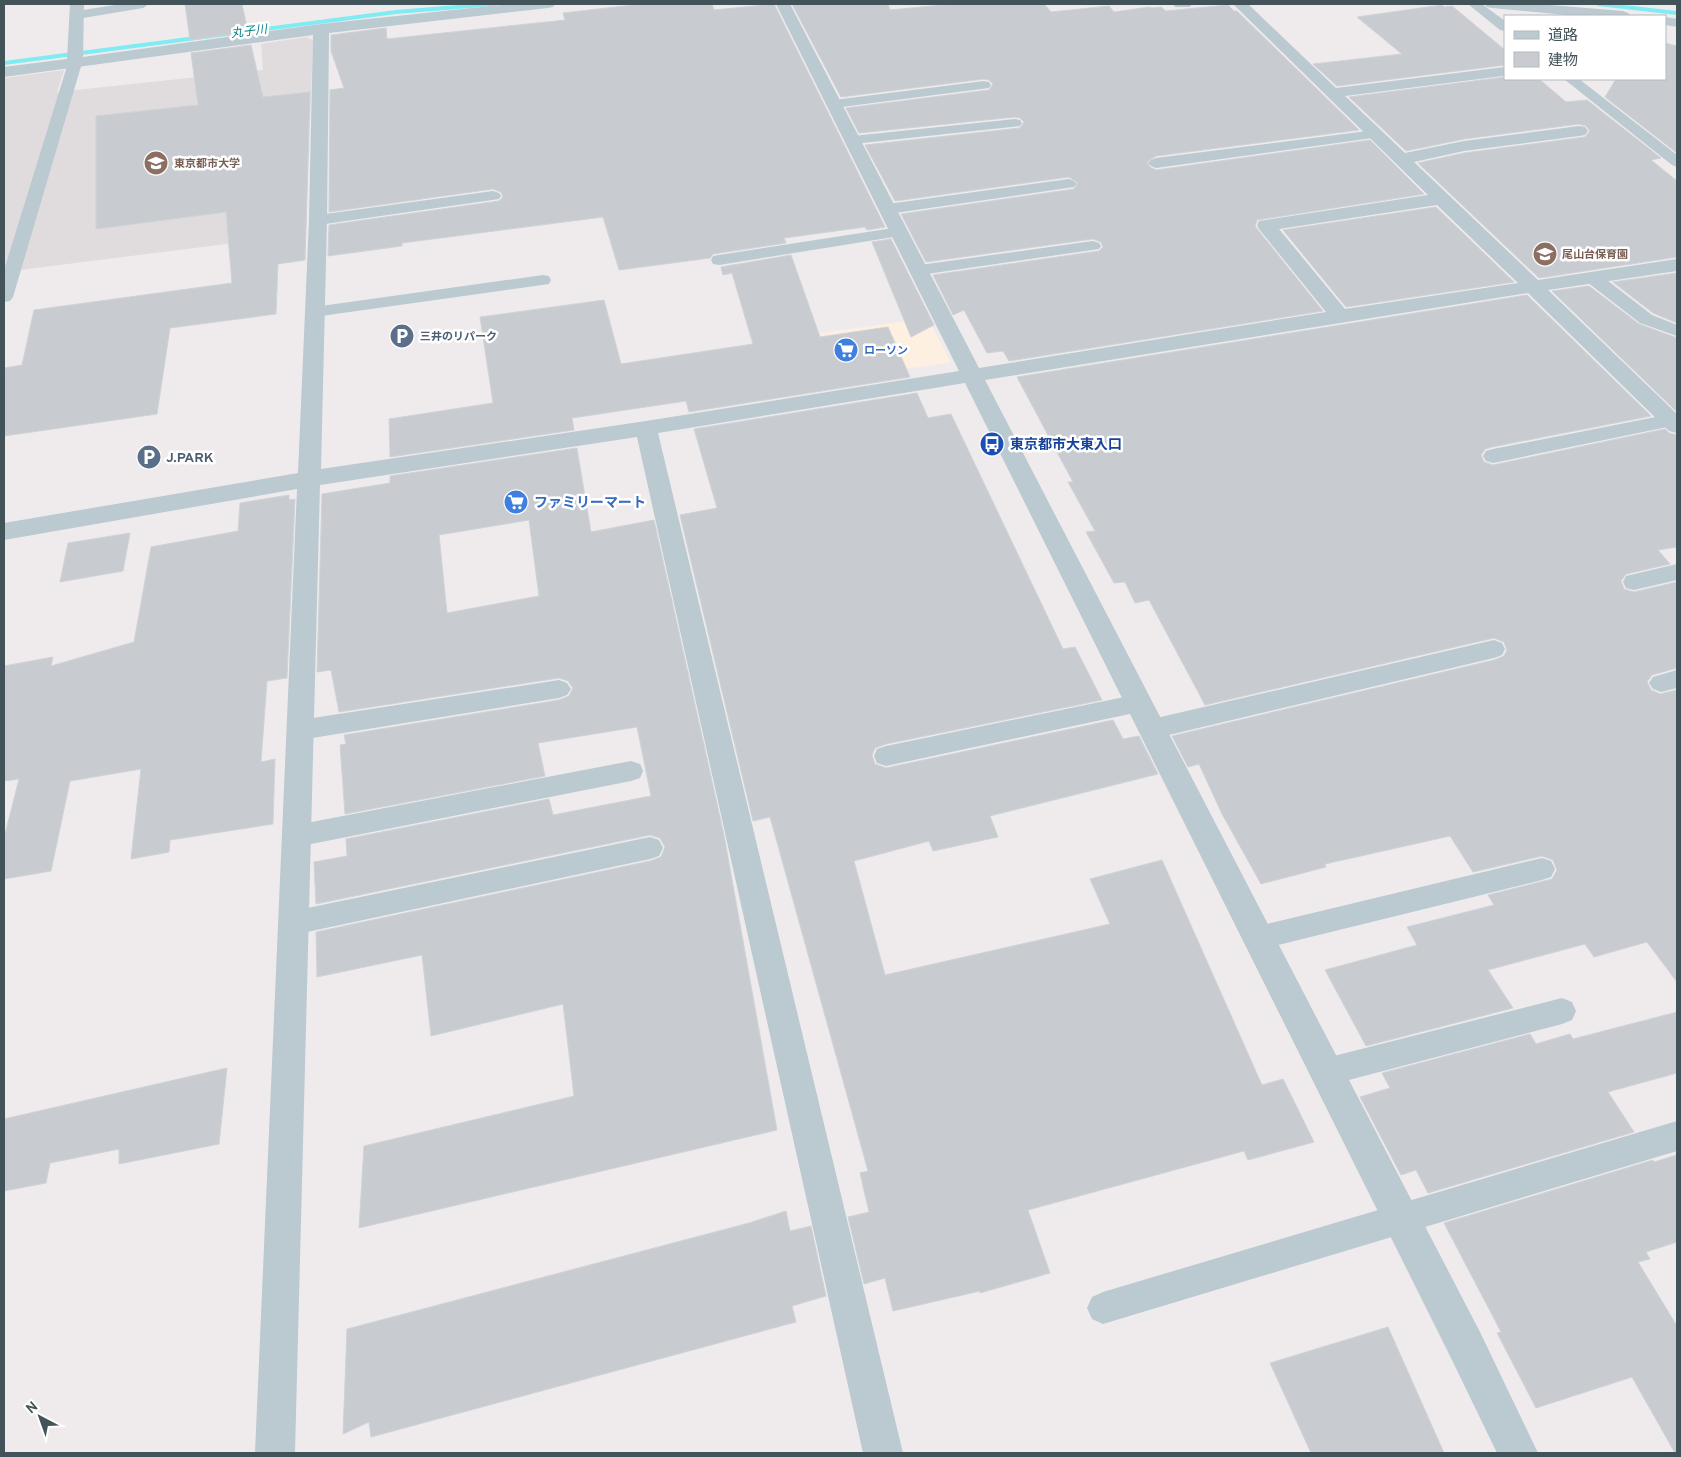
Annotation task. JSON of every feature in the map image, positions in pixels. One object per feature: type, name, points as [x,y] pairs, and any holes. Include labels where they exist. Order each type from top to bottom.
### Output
[{"type":"street","points":[[4,72],[76,56],[321,29],[448,9],[548,4]]},
{"type":"street","points":[[783,4],[1402,1220],[1518,1453]]},
{"type":"street","points":[[1180,4],[1185,4]]},
{"type":"street","points":[[1240,4],[1674,423]]},
{"type":"street","points":[[1492,4],[1608,15]]},
{"type":"street","points":[[76,56],[77,9]]},
{"type":"street","points":[[275,1453],[318,220],[321,29]]},
{"type":"street","points":[[1332,93],[1503,72]]},
{"type":"street","points":[[1400,159],[1464,146],[1579,131]]},
{"type":"street","points":[[1340,316],[1266,224],[1440,199]]},
{"type":"street","points":[[4,531],[308,478],[646,428],[1340,316],[1677,264]]},
{"type":"street","points":[[646,428],[883,1453]]},
{"type":"lane","points":[[77,9],[143,4]]},
{"type":"lane","points":[[1474,4],[1504,26]]},
{"type":"lane","points":[[4,296],[76,56]]},
{"type":"lane","points":[[1572,80],[1677,162]]},
{"type":"lane","points":[[834,104],[984,85]]},
{"type":"lane","points":[[853,140],[1015,123]]},
{"type":"lane","points":[[1156,163],[1374,134]]},
{"type":"lane","points":[[888,209],[1069,184]]},
{"type":"lane","points":[[318,220],[493,196]]},
{"type":"lane","points":[[720,260],[900,232]]},
{"type":"lane","points":[[920,270],[1093,246]]},
{"type":"lane","points":[[1594,278],[1646,319],[1677,331]]},
{"type":"lane","points":[[314,312],[544,280]]},
{"type":"lane","points":[[1494,456],[1674,423]]},
{"type":"lane","points":[[1634,582],[1677,572]]},
{"type":"lane","points":[[886,756],[1145,716],[1494,649]]},
{"type":"lane","points":[[300,730],[559,689]]},
{"type":"lane","points":[[296,836],[631,772]]},
{"type":"lane","points":[[293,924],[650,848]]},
{"type":"lane","points":[[1258,938],[1542,869]]},
{"type":"lane","points":[[1326,1072],[1562,1011]]},
{"type":"lane","points":[[1103,1308],[1402,1220],[1677,1136]]},
{"type":"shaded area","name":"東京都市大学","points":[[306,37],[313,40],[306,234],[4,272],[4,78],[64,70],[57,92],[263,70],[261,44]]},
{"type":"shaded area","points":[[927,318],[951,362],[806,384],[787,338]]},
{"type":"building","points":[[185,4],[242,4],[248,32],[190,40]]},
{"type":"building","points":[[642,4],[712,4],[714,10],[774,4],[885,227],[867,230],[865,227],[784,238],[786,243],[713,254],[710,258],[619,270],[603,217],[402,243],[402,246],[328,256],[329,225],[499,201],[503,197],[501,192],[493,189],[329,212],[330,90],[344,88],[331,51],[331,35],[386,28],[387,39],[565,20],[563,13]]},
{"type":"building","points":[[792,4],[888,4],[890,10],[953,4],[1044,4],[1051,12],[1109,6],[1114,12],[1149,7],[1161,7],[1166,11],[1228,5],[1234,11],[1237,11],[1359,130],[1156,156],[1147,162],[1150,167],[1156,170],[1370,140],[1424,194],[1257,220],[1255,226],[1323,311],[1009,361],[1003,351],[987,353],[964,310],[953,315],[933,275],[1099,251],[1103,247],[1101,242],[1093,239],[926,262],[901,214],[1074,189],[1078,183],[1069,177],[895,201],[865,145],[1020,128],[1024,122],[1020,118],[1015,117],[859,133],[846,108],[989,90],[993,84],[989,80],[984,79],[841,97]]},
{"type":"building","points":[[1442,5],[1444,7],[1452,6],[1504,49],[1504,65],[1337,86],[1313,64],[1402,54],[1357,17]]},
{"type":"building","points":[[1666,43],[1677,46],[1677,153],[1605,97],[1615,80],[1666,80]]},
{"type":"building","points":[[251,45],[263,97],[310,92],[305,260],[278,264],[276,314],[170,328],[157,414],[4,436],[4,368],[22,365],[34,310],[232,283],[226,212],[96,229],[96,116],[198,105],[191,53]]},
{"type":"building","points":[[1504,77],[1504,80],[1540,80],[1566,102],[1587,100],[1661,158],[1651,160],[1677,181],[1677,257],[1539,278],[1418,163],[1464,153],[1585,137],[1590,131],[1586,126],[1579,124],[1464,139],[1406,151],[1349,97]]},
{"type":"building","points":[[1436,207],[1514,282],[1346,307],[1283,230]]},
{"type":"building","points":[[891,239],[934,325],[911,337],[872,242]]},
{"type":"building","points":[[791,255],[820,337],[888,327],[910,377],[689,412],[686,401],[572,418],[574,430],[390,457],[389,419],[493,403],[480,317],[604,300],[621,364],[753,344],[732,273],[723,275],[721,267]]},
{"type":"building","points":[[1677,273],[1677,323],[1653,313],[1613,282]]},
{"type":"building","points":[[1589,286],[1639,324],[1677,338],[1677,412],[1552,291]]},
{"type":"building","points":[[1527,295],[1651,416],[1492,447],[1485,449],[1481,455],[1484,462],[1493,465],[1665,429],[1669,433],[1677,435],[1677,547],[1658,550],[1670,564],[1626,574],[1621,581],[1624,589],[1634,592],[1677,582],[1677,668],[1652,675],[1647,682],[1651,690],[1660,694],[1677,690],[1677,982],[1647,942],[1594,957],[1585,944],[1488,970],[1513,1008],[1366,1046],[1325,970],[1417,945],[1407,927],[1494,905],[1488,895],[1552,879],[1557,870],[1553,860],[1542,856],[1473,872],[1450,836],[1325,864],[1326,867],[1261,884],[1222,814],[1199,764],[1188,767],[1172,736],[1494,660],[1504,656],[1507,650],[1504,642],[1494,638],[1205,705],[1149,600],[1135,603],[1125,582],[1114,583],[1086,532],[1095,531],[1068,482],[1073,482],[1017,377]]},
{"type":"building","points":[[917,393],[928,418],[951,414],[1063,649],[1075,647],[1102,700],[886,744],[875,748],[872,755],[875,764],[886,768],[1113,720],[1123,739],[1139,736],[1158,774],[990,816],[998,837],[933,851],[929,841],[854,861],[885,975],[1110,924],[1090,879],[1162,860],[1262,1085],[1283,1079],[1314,1142],[1248,1160],[1244,1151],[1028,1210],[1050,1273],[980,1293],[980,1291],[893,1311],[885,1278],[864,1284],[848,1217],[869,1212],[860,1173],[868,1171],[770,817],[753,821],[680,515],[717,508],[694,429]]},
{"type":"building","points":[[577,448],[591,532],[654,520],[724,835],[777,1130],[359,1228],[364,1146],[574,1096],[563,1004],[431,1036],[422,955],[317,977],[316,932],[650,861],[661,857],[665,847],[660,838],[650,835],[316,904],[314,862],[347,856],[346,839],[549,799],[553,815],[651,796],[637,727],[538,743],[545,776],[345,814],[340,745],[346,744],[344,735],[559,700],[569,696],[573,688],[568,681],[559,678],[339,712],[331,670],[317,672],[322,494],[390,483],[390,476]],"holes":[[[529,520],[539,596],[447,613],[439,535]]]},
{"type":"building","points":[[289,495],[289,500],[295,499],[287,678],[267,681],[261,762],[275,759],[273,824],[170,840],[169,852],[131,859],[141,769],[70,781],[51,871],[4,879],[4,838],[19,779],[4,781],[4,666],[53,657],[51,666],[134,642],[151,547],[238,531],[240,503]]},
{"type":"building","points":[[130,533],[123,571],[60,582],[68,543]]},
{"type":"building","points":[[1677,1012],[1677,1073],[1608,1092],[1634,1132],[1428,1193],[1416,1170],[1401,1175],[1360,1097],[1390,1088],[1382,1073],[1530,1034],[1536,1044],[1570,1034],[1573,1039]]},
{"type":"building","points":[[227,1068],[219,1144],[119,1164],[119,1149],[50,1163],[46,1183],[4,1191],[4,1119]]},
{"type":"building","points":[[1677,1155],[1677,1242],[1646,1252],[1650,1259],[1638,1262],[1677,1326],[1677,1453],[1675,1453],[1632,1377],[1536,1408],[1497,1333],[1501,1332],[1444,1223],[1653,1160],[1654,1162]]},
{"type":"building","points":[[786,1211],[790,1231],[811,1226],[826,1296],[792,1306],[796,1322],[371,1437],[369,1422],[343,1434],[347,1329],[749,1223]]},
{"type":"building","points":[[1388,1327],[1444,1453],[1311,1453],[1270,1363]]},
{"type":"waterway","name":"丸子川","points":[[4,63],[396,12],[495,4]]},
{"type":"waterway","name":"丸子川","points":[[1598,4],[1677,13]]},
{"type":"place","name":"東京都市大学","points":[[156,163]]},
{"type":"place","name":"尾山台保育園","points":[[1545,254]]},
{"type":"place","name":"三井のリパーク","points":[[402,336]]},
{"type":"place","name":"ローソン","points":[[846,350]]},
{"type":"place","name":"東京都市大東入口","points":[[992,444]]},
{"type":"place","name":"J.PARK","points":[[149,457]]},
{"type":"place","name":"ファミリーマート","points":[[516,502]]}]
